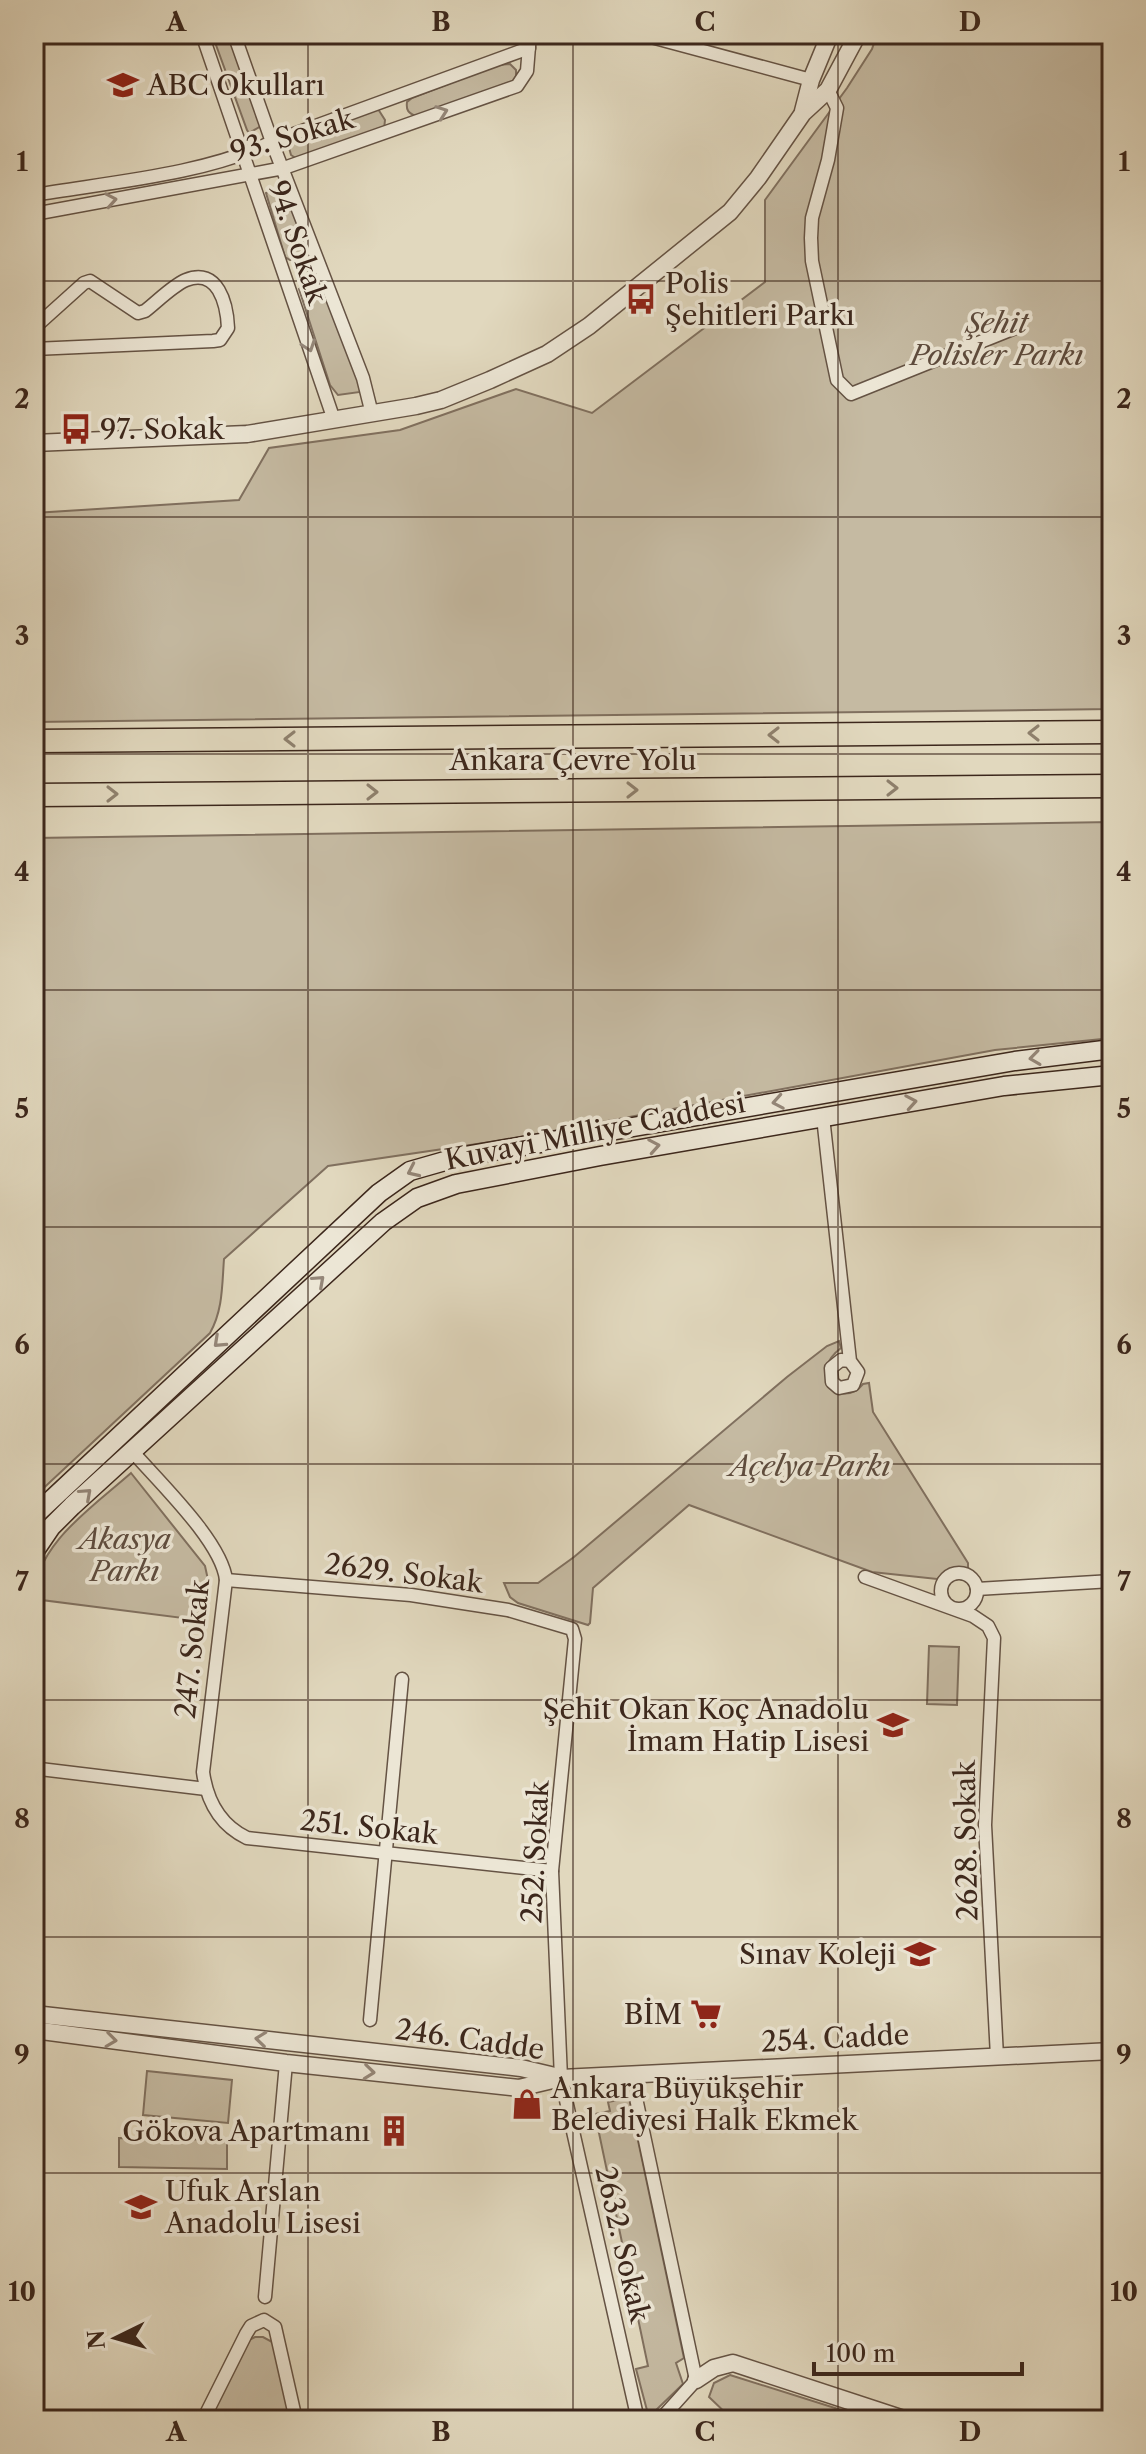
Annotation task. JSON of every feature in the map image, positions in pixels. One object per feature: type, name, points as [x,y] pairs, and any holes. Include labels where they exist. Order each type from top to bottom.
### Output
[{"type":"highway","name":"Ankara Çevre Yolu","points":[[34,741],[1112,732]]},
{"type":"highway","name":"Ankara Çevre Yolu","points":[[34,795],[1112,786]]},
{"type":"main road","name":"Kuvayi Milliye Caddesi","points":[[34,1516],[379,1193],[410,1171],[429,1164],[999,1064],[1112,1049]]},
{"type":"main road","name":"Kuvayi Milliye Caddesi","points":[[34,1552],[51,1527],[383,1222],[430,1192],[456,1184],[600,1156],[823,1117],[1004,1086],[1112,1075]]},
{"type":"main road","points":[[268,1296],[282,1314]]},
{"type":"street","name":"94. Sokak","points":[[202,34],[334,420]]},
{"type":"street","name":"94. Sokak","points":[[234,34],[363,378],[372,414]]},
{"type":"street","points":[[640,34],[811,80],[828,90],[837,108],[828,160],[812,218],[811,238],[837,380],[851,394],[1020,326]]},
{"type":"street","points":[[803,113],[811,80],[830,34]]},
{"type":"street","points":[[34,443],[247,434],[372,414],[441,400],[547,354],[589,326],[730,212],[803,113],[828,90],[858,34]]},
{"type":"street","name":"93. Sokak","points":[[34,195],[243,156],[272,142],[395,98],[529,41],[527,71],[517,86],[284,168],[34,214]]},
{"type":"street","points":[[395,98],[405,125]]},
{"type":"street","points":[[34,328],[90,281],[138,313],[185,280],[197,277],[213,281],[220,289],[228,328],[220,340],[213,341],[34,349]]},
{"type":"street","points":[[823,1117],[850,1361]]},
{"type":"street","name":"247. Sokak","points":[[132,1451],[221,1557],[226,1580],[205,1749],[206,1789]]},
{"type":"street","points":[[865,1577],[949,1607],[967,1608],[975,1599],[977,1589],[971,1577],[954,1573],[948,1576],[940,1592],[949,1607]]},
{"type":"street","name":"2629. Sokak","points":[[226,1580],[411,1595],[508,1610],[572,1629]]},
{"type":"street","points":[[977,1589],[1112,1581]]},
{"type":"street","name":"2628. Sokak","points":[[949,1607],[988,1626],[994,1638],[985,1825],[997,2057]]},
{"type":"street","name":"252. Sokak","points":[[561,2078],[552,1871],[575,1639],[572,1629]]},
{"type":"street","points":[[370,2020],[402,1679]]},
{"type":"street","points":[[40,1769],[206,1789]]},
{"type":"street","name":"251. Sokak","points":[[206,1789],[220,1816],[237,1833],[247,1838],[552,1871]]},
{"type":"street","name":"246. Cadde","points":[[34,2014],[521,2068],[561,2078]]},
{"type":"street","name":"246. Cadde","points":[[34,2030],[286,2063],[519,2088],[561,2078]]},
{"type":"street","name":"254. Cadde","points":[[561,2078],[1112,2051]]},
{"type":"street","points":[[265,2297],[286,2063]]},
{"type":"street","name":"2632. Sokak","points":[[561,2078],[638,2420]]},
{"type":"street","points":[[636,2098],[696,2380]]},
{"type":"street","points":[[203,2420],[246,2334],[251,2326],[264,2320],[275,2327],[296,2420]]},
{"type":"street","points":[[660,2420],[696,2380],[714,2368],[733,2363],[907,2420]]},
{"type":"green space","points":[[212,34],[230,34],[261,126],[249,133],[247,130]]},
{"type":"green space","name":"Şehit Polisler Parkı","points":[[877,34],[1112,34],[1112,709],[34,722],[34,513],[239,500],[269,448],[400,430],[516,389],[592,413],[765,282],[765,200],[847,88],[872,49]]},
{"type":"green space","points":[[510,64],[516,70],[516,80],[416,116],[407,109],[407,102],[412,98],[497,65]]},
{"type":"green space","points":[[378,109],[385,120],[384,129],[297,159],[291,155],[288,144],[294,140]]},
{"type":"green space","points":[[282,185],[293,206],[308,250],[302,258],[290,260],[285,257],[266,193]]},
{"type":"green space","points":[[319,280],[359,380],[360,392],[338,395],[330,385],[299,289]]},
{"type":"green space","points":[[1112,822],[1112,1038],[995,1050],[504,1140],[328,1166],[224,1259],[220,1306],[210,1333],[34,1497],[34,838]]},
{"type":"green space","name":"Açelya Parkı","points":[[839,1341],[841,1348],[826,1369],[830,1386],[845,1394],[869,1383],[873,1412],[968,1563],[968,1569],[949,1571],[937,1579],[872,1572],[689,1505],[593,1588],[588,1625],[518,1603],[510,1597],[504,1583],[538,1583],[574,1557],[787,1377],[827,1346]]},
{"type":"green space","name":"Akasya Parkı","points":[[131,1473],[205,1566],[210,1589],[206,1621],[34,1599],[37,1579],[55,1544],[84,1513]]},
{"type":"green space","points":[[929,1646],[959,1647],[957,1705],[927,1704]]},
{"type":"green space","points":[[147,2071],[232,2080],[228,2123],[143,2115]]},
{"type":"green space","points":[[629,2098],[684,2358],[676,2363],[683,2384],[652,2414],[648,2414],[636,2369],[648,2366],[595,2114],[610,2111],[608,2102]]},
{"type":"green space","points":[[119,2138],[227,2140],[227,2169],[119,2167]]},
{"type":"green space","points":[[263,2337],[274,2343],[292,2420],[209,2420],[249,2340]]},
{"type":"green space","points":[[730,2375],[873,2420],[733,2420],[709,2397],[714,2383]]},
{"type":"place","name":"ABC Okulları","points":[[123,85]]},
{"type":"place","name":"Polis Şehitleri Parkı","points":[[641,299]]},
{"type":"place","name":"97. Sokak","points":[[76,429]]},
{"type":"place","name":"Şehit Okan Koç Anadolu İmam Hatip Lisesi","points":[[893,1725]]},
{"type":"place","name":"Sınav Koleji","points":[[920,1954]]},
{"type":"place","name":"BİM","points":[[706,2014]]},
{"type":"place","name":"Ankara Büyükşehir Belediyesi Halk Ekmek","points":[[527,2104]]},
{"type":"place","name":"Gökova Apartmanı","points":[[394,2131]]},
{"type":"place","name":"Ufuk Arslan Anadolu Lisesi","points":[[141,2207]]}]
